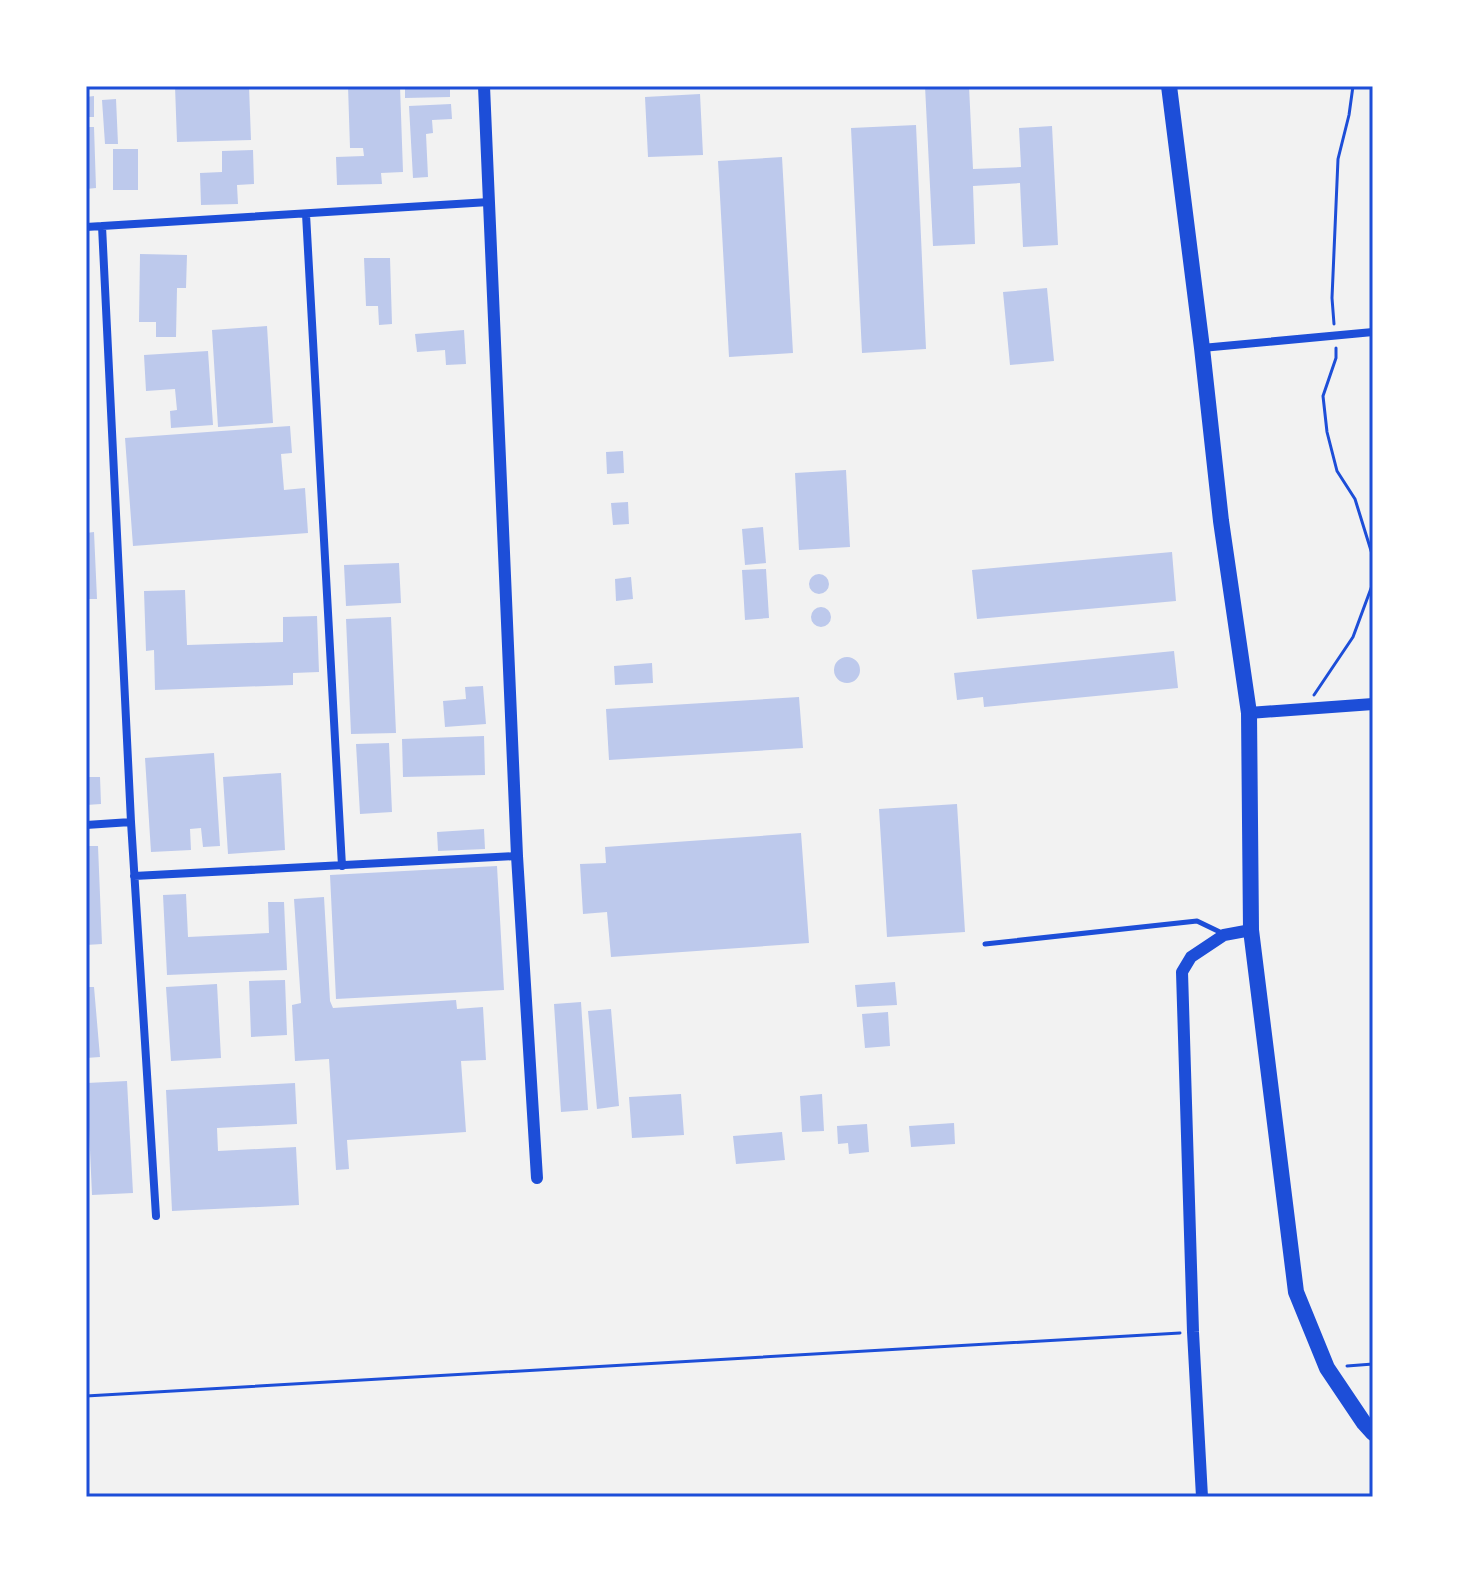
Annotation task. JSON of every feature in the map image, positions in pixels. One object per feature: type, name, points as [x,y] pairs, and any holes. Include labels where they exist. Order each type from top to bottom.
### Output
[{"type":"main road","points":[[1169,86],[1221,521],[1249,713],[1251,930],[1296,1292],[1327,1368],[1373,1433]]},
{"type":"street","points":[[484,86],[517,856],[537,1178]]},
{"type":"street","points":[[86,227],[489,202]]},
{"type":"street","points":[[306,214],[342,866]]},
{"type":"street","points":[[102,226],[131,822],[156,1216]]},
{"type":"street","points":[[1202,348],[1373,332]]},
{"type":"street","points":[[1249,713],[1373,704]]},
{"type":"street","points":[[86,825],[131,822]]},
{"type":"street","points":[[134,876],[517,856]]},
{"type":"street","points":[[1202,1497],[1193,1332],[1182,972],[1191,957],[1224,935],[1251,930]]},
{"type":"lane","points":[[985,944],[1197,921],[1224,935]]},
{"type":"path","points":[[1296,710],[1316,693],[1353,637],[1373,583]]},
{"type":"path","points":[[86,1396],[1193,1332]]},
{"type":"path","points":[[1327,1368],[1373,1364]]},
{"type":"building","points":[[175,86],[249,86],[251,140],[177,142]]},
{"type":"building","points":[[348,86],[400,86],[403,172],[381,173],[382,184],[337,185],[336,157],[364,156],[363,148],[350,148]]},
{"type":"building","points":[[405,86],[450,86],[450,97],[405,98]]},
{"type":"building","points":[[925,86],[969,86],[973,169],[1021,167],[1019,128],[1052,126],[1058,245],[1023,247],[1020,183],[973,186],[975,244],[933,246]]},
{"type":"building","points":[[700,94],[703,155],[648,157],[645,97]]},
{"type":"building","points":[[94,96],[94,117],[86,117],[86,97]]},
{"type":"building","points":[[116,99],[118,144],[105,144],[102,100]]},
{"type":"building","points":[[451,104],[452,119],[432,120],[433,133],[426,134],[428,177],[413,178],[409,106]]},
{"type":"building","points":[[916,125],[926,349],[862,353],[851,128]]},
{"type":"building","points":[[86,127],[94,127],[96,188],[86,189]]},
{"type":"building","points":[[113,149],[138,149],[138,190],[113,190]]},
{"type":"building","points":[[253,150],[254,184],[237,185],[238,204],[201,205],[200,173],[222,172],[222,151]]},
{"type":"building","points":[[782,157],[793,353],[729,357],[718,161]]},
{"type":"building","points":[[140,254],[187,255],[186,288],[177,288],[176,337],[156,337],[156,322],[139,322]]},
{"type":"building","points":[[364,258],[390,258],[392,324],[379,325],[378,306],[366,306]]},
{"type":"building","points":[[1047,288],[1054,361],[1010,365],[1003,292]]},
{"type":"building","points":[[267,326],[273,423],[218,427],[212,330]]},
{"type":"building","points":[[464,330],[466,364],[446,365],[445,350],[417,352],[415,334]]},
{"type":"building","points":[[208,351],[213,425],[171,428],[170,411],[177,410],[175,389],[146,391],[144,355]]},
{"type":"building","points":[[290,426],[292,453],[281,454],[284,490],[305,488],[308,533],[133,546],[125,438]]},
{"type":"building","points":[[623,451],[624,473],[607,474],[606,452]]},
{"type":"building","points":[[846,470],[850,547],[799,550],[795,473]]},
{"type":"building","points":[[628,502],[629,524],[613,525],[611,503]]},
{"type":"building","points":[[763,527],[766,563],[745,565],[742,529]]},
{"type":"building","points":[[94,532],[97,599],[86,599],[86,533]]},
{"type":"building","points":[[1172,552],[1176,601],[977,619],[972,570]]},
{"type":"building","points":[[399,563],[401,603],[346,606],[344,565]]},
{"type":"building","points":[[766,569],[769,618],[745,620],[742,570]]},
{"type":"building","points":[[819,574],[826,577],[829,584],[826,591],[819,594],[812,591],[809,584],[812,577]]},
{"type":"building","points":[[631,577],[633,599],[616,601],[615,579]]},
{"type":"building","points":[[185,590],[187,645],[283,642],[283,617],[317,616],[319,672],[293,673],[293,685],[155,690],[154,650],[146,651],[144,591]]},
{"type":"building","points":[[821,607],[828,610],[831,617],[828,624],[821,627],[814,624],[811,617],[814,610]]},
{"type":"building","points":[[391,617],[396,733],[351,734],[346,619]]},
{"type":"building","points":[[1174,651],[1178,688],[984,707],[983,697],[957,700],[954,673]]},
{"type":"building","points":[[847,657],[856,661],[860,670],[856,679],[847,683],[838,679],[834,670],[838,661]]},
{"type":"building","points":[[652,663],[653,683],[615,685],[614,666]]},
{"type":"building","points":[[483,686],[486,724],[445,727],[443,701],[466,699],[465,687]]},
{"type":"building","points":[[799,697],[803,748],[609,760],[606,709]]},
{"type":"building","points":[[484,736],[485,775],[403,777],[402,739]]},
{"type":"building","points":[[389,743],[392,812],[360,814],[356,744]]},
{"type":"building","points":[[214,753],[220,846],[203,847],[201,828],[190,829],[191,850],[151,852],[145,758]]},
{"type":"building","points":[[281,773],[285,850],[228,854],[223,777]]},
{"type":"building","points":[[86,777],[100,777],[101,804],[86,805]]},
{"type":"building","points":[[957,804],[965,932],[887,937],[879,809]]},
{"type":"building","points":[[484,829],[485,849],[438,851],[437,832]]},
{"type":"building","points":[[801,833],[809,943],[611,957],[607,912],[583,914],[580,864],[606,863],[605,847]]},
{"type":"building","points":[[86,846],[98,846],[102,944],[86,945]]},
{"type":"building","points":[[497,866],[504,990],[336,999],[330,875]]},
{"type":"building","points":[[186,894],[188,937],[269,933],[268,902],[284,902],[287,970],[167,975],[163,895]]},
{"type":"building","points":[[324,897],[330,1001],[333,1008],[456,1000],[457,1009],[483,1007],[486,1060],[461,1061],[466,1132],[347,1140],[349,1169],[336,1170],[329,1059],[295,1061],[292,1005],[301,1003],[294,899]]},
{"type":"building","points":[[285,980],[287,1035],[251,1037],[249,981]]},
{"type":"building","points":[[895,982],[897,1005],[857,1007],[855,985]]},
{"type":"building","points":[[217,984],[221,1058],[171,1061],[166,987]]},
{"type":"building","points":[[86,987],[94,987],[100,1057],[86,1058]]},
{"type":"building","points":[[581,1002],[588,1110],[561,1112],[554,1004]]},
{"type":"building","points":[[611,1009],[619,1106],[597,1109],[588,1011]]},
{"type":"building","points":[[888,1012],[890,1046],[865,1048],[862,1014]]},
{"type":"building","points":[[127,1081],[133,1193],[92,1195],[87,1083]]},
{"type":"building","points":[[295,1083],[297,1124],[217,1128],[218,1151],[296,1147],[299,1205],[172,1211],[166,1090]]},
{"type":"building","points":[[681,1094],[684,1135],[632,1138],[629,1097]]},
{"type":"building","points":[[822,1094],[824,1131],[802,1132],[800,1096]]},
{"type":"building","points":[[954,1123],[955,1144],[911,1147],[909,1126]]},
{"type":"building","points":[[867,1124],[869,1152],[849,1154],[848,1143],[838,1144],[837,1126]]},
{"type":"building","points":[[782,1132],[785,1160],[736,1164],[733,1136]]}]
